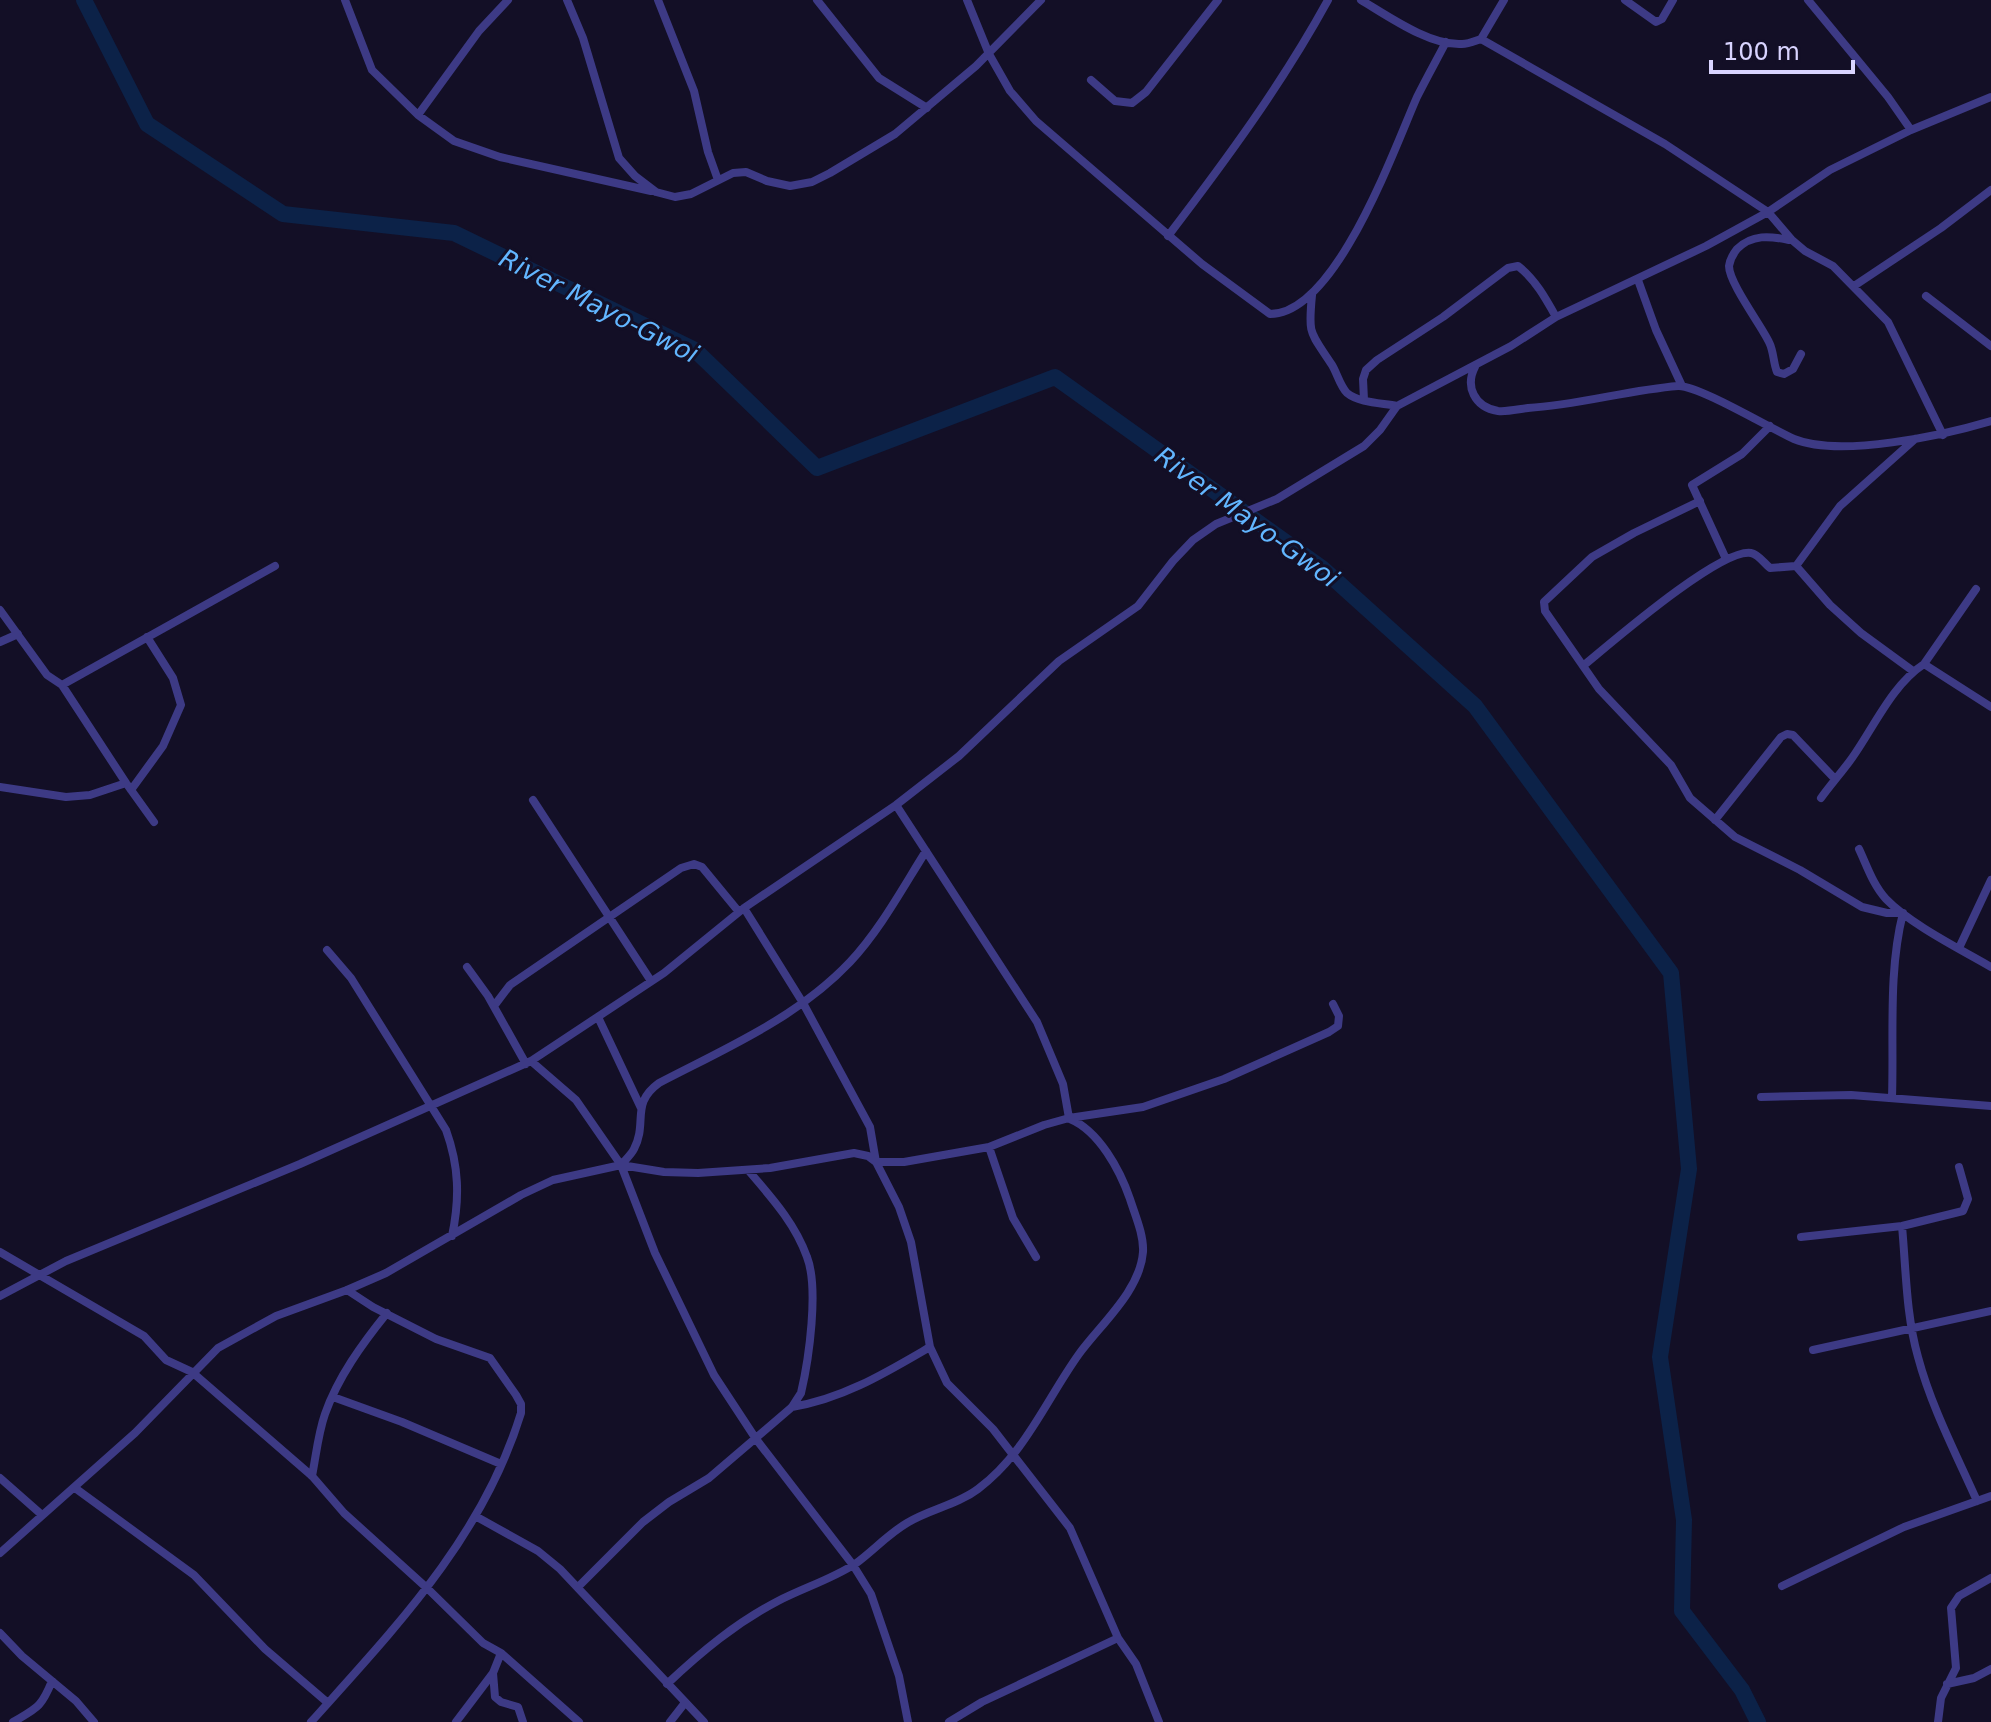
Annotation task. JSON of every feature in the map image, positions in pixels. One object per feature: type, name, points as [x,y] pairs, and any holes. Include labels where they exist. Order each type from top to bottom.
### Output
[{"type":"street","points":[[345,0],[372,70],[418,115],[454,141],[500,157],[675,197],[691,194],[733,173],[746,172],[790,186],[812,182],[895,134],[989,54],[1041,0]]},
{"type":"street","points":[[418,115],[479,31],[508,0]]},
{"type":"street","points":[[567,0],[583,38],[619,158],[635,176],[656,192]]},
{"type":"street","points":[[658,0],[694,91],[718,180]]},
{"type":"street","points":[[817,0],[879,78],[927,108]]},
{"type":"street","points":[[967,0],[989,54],[1010,91],[1036,121],[1168,236],[1270,314],[1293,309],[1312,295],[1357,231],[1393,157],[1417,97],[1446,42]]},
{"type":"street","points":[[1091,80],[1115,101],[1132,103],[1146,92],[1218,0]]},
{"type":"street","points":[[1168,236],[1266,105],[1328,0]]},
{"type":"street","points":[[1361,0],[1408,28],[1446,42],[1463,44],[1481,39],[1504,0]]},
{"type":"street","points":[[1625,0],[1656,22],[1662,19],[1673,0]]},
{"type":"street","points":[[1808,0],[1888,97],[1911,130]]},
{"type":"street","points":[[1481,39],[1665,144],[1768,212],[1805,251],[1833,266],[1888,322],[1943,435]]},
{"type":"street","points":[[0,1296],[66,1261],[433,1106],[529,1062],[651,981],[741,910],[896,805],[983,735],[1009,706],[1059,661],[1138,606],[1173,561],[1193,540],[1216,524],[1277,499],[1364,446],[1397,406],[1476,366],[1556,317],[1638,280],[1768,212],[1830,170],[1911,130],[1991,100]]},
{"type":"street","points":[[1854,286],[1941,228],[1991,190]]},
{"type":"street","points":[[1792,240],[1753,238],[1732,255],[1729,266],[1733,279],[1771,344],[1777,372],[1784,374],[1793,369],[1801,354]]},
{"type":"street","points":[[1364,400],[1366,370],[1508,268],[1518,266],[1524,271],[1556,317]]},
{"type":"street","points":[[1638,280],[1656,330],[1682,386]]},
{"type":"street","points":[[1312,295],[1309,329],[1314,342],[1348,393],[1364,400],[1397,406]]},
{"type":"street","points":[[1926,296],[1991,346]]},
{"type":"street","points":[[1476,366],[1470,378],[1471,392],[1480,404],[1497,411],[1557,407],[1682,386],[1796,440],[1819,445],[1916,439],[1943,435],[1991,421]]},
{"type":"street","points":[[1726,559],[1692,485],[1742,454],[1770,426]]},
{"type":"street","points":[[1583,666],[1675,592],[1726,559],[1747,552],[1755,554],[1770,568],[1796,566],[1840,506],[1916,439]]},
{"type":"street","points":[[1700,501],[1592,557],[1544,602],[1545,611],[1614,707],[1665,757],[1690,798],[1735,837],[1800,870],[1852,902],[1887,913],[1903,913]]},
{"type":"street","points":[[62,685],[275,566]]},
{"type":"street","points":[[1796,566],[1840,614],[1913,671]]},
{"type":"street","points":[[1821,798],[1880,713],[1913,671],[1924,664],[1976,589]]},
{"type":"street","points":[[0,610],[47,675],[62,685],[154,822]]},
{"type":"street","points":[[0,642],[18,634]]},
{"type":"street","points":[[0,787],[66,797],[128,787],[163,746],[181,705],[173,678],[147,637]]},
{"type":"street","points":[[1924,664],[1991,707]]},
{"type":"street","points":[[1715,820],[1781,737],[1787,734],[1793,735],[1835,779]]},
{"type":"street","points":[[533,800],[651,981]]},
{"type":"street","points":[[896,805],[1037,1022],[1063,1084],[1069,1118]]},
{"type":"street","points":[[1859,849],[1874,883],[1886,899],[1903,913],[1991,967]]},
{"type":"street","points":[[621,1165],[633,1150],[642,1099],[647,1092],[773,1024],[824,988],[866,943],[926,851]]},
{"type":"street","points":[[494,1006],[510,985],[681,868],[694,864],[710,874],[741,910],[803,1003],[870,1127],[876,1162],[899,1207],[911,1242],[930,1347],[947,1383],[993,1429],[1070,1528],[1118,1638],[1136,1664],[1159,1722]]},
{"type":"street","points":[[1959,948],[1991,880]]},
{"type":"street","points":[[1892,1098],[1897,937],[1903,913]]},
{"type":"street","points":[[327,950],[351,978],[433,1106],[455,1154],[458,1209],[452,1236]]},
{"type":"street","points":[[467,967],[529,1062],[576,1100],[621,1165],[655,1253],[714,1375],[756,1439],[853,1565],[871,1594],[899,1676],[908,1722]]},
{"type":"street","points":[[0,1553],[135,1433],[218,1348],[276,1316],[347,1290],[410,1260],[521,1195],[553,1180],[621,1165],[664,1172],[748,1170],[854,1153],[868,1156],[876,1162],[904,1162],[989,1147],[1044,1125],[1069,1118],[1143,1107],[1224,1079],[1305,1045],[1338,1026],[1339,1016],[1333,1004]]},
{"type":"street","points":[[598,1017],[641,1109]]},
{"type":"street","points":[[1761,1097],[1808,1094],[1991,1106]]},
{"type":"street","points":[[667,1684],[703,1650],[741,1622],[853,1565],[908,1522],[929,1511],[951,1505],[978,1489],[1034,1429],[1080,1354],[1122,1300],[1136,1276],[1143,1251],[1129,1194],[1104,1148],[1079,1122],[1069,1118]]},
{"type":"street","points":[[989,1147],[1013,1218],[1036,1257]]},
{"type":"street","points":[[1801,1237],[1902,1226],[1963,1211],[1968,1199],[1959,1167]]},
{"type":"street","points":[[578,1587],[643,1522],[709,1478],[792,1407],[801,1393],[813,1290],[808,1259],[792,1226],[748,1170]]},
{"type":"street","points":[[1902,1226],[1911,1328],[1931,1394],[1977,1501]]},
{"type":"street","points":[[0,1252],[144,1336],[166,1360],[192,1372],[312,1476],[344,1513],[483,1643],[501,1653],[579,1722]]},
{"type":"street","points":[[311,1722],[428,1589],[477,1517],[518,1424],[521,1404],[495,1363],[483,1354],[436,1339],[347,1290]]},
{"type":"street","points":[[1813,1350],[1991,1311]]},
{"type":"street","points":[[312,1476],[325,1415],[333,1397],[350,1362],[387,1313]]},
{"type":"street","points":[[792,1407],[827,1400],[881,1375],[930,1347]]},
{"type":"street","points":[[333,1397],[501,1464]]},
{"type":"street","points":[[0,1478],[42,1515]]},
{"type":"street","points":[[75,1488],[194,1575],[265,1649],[328,1703]]},
{"type":"street","points":[[1782,1586],[1904,1527],[1991,1496]]},
{"type":"street","points":[[477,1517],[538,1551],[578,1587],[704,1722]]},
{"type":"street","points":[[1938,1722],[1941,1698],[1956,1668],[1951,1608],[1959,1596],[1991,1578]]},
{"type":"street","points":[[0,1633],[22,1656],[76,1701],[94,1722]]},
{"type":"street","points":[[949,1722],[982,1702],[1118,1638]]},
{"type":"street","points":[[456,1722],[493,1673],[501,1653]]},
{"type":"street","points":[[1947,1684],[1974,1678],[1991,1669]]},
{"type":"street","points":[[493,1673],[495,1697],[518,1707],[523,1722]]},
{"type":"street","points":[[13,1722],[33,1712],[45,1699],[52,1681]]},
{"type":"street","points":[[670,1722],[684,1704]]},
{"type":"waterway","name":"River Mayo-Gwoi","points":[[84,0],[147,124],[283,214],[454,233],[695,350],[817,468],[1055,377],[1322,568],[1475,706],[1671,973],[1689,1169],[1660,1357],[1684,1520],[1682,1611],[1742,1690],[1758,1722]]}]
